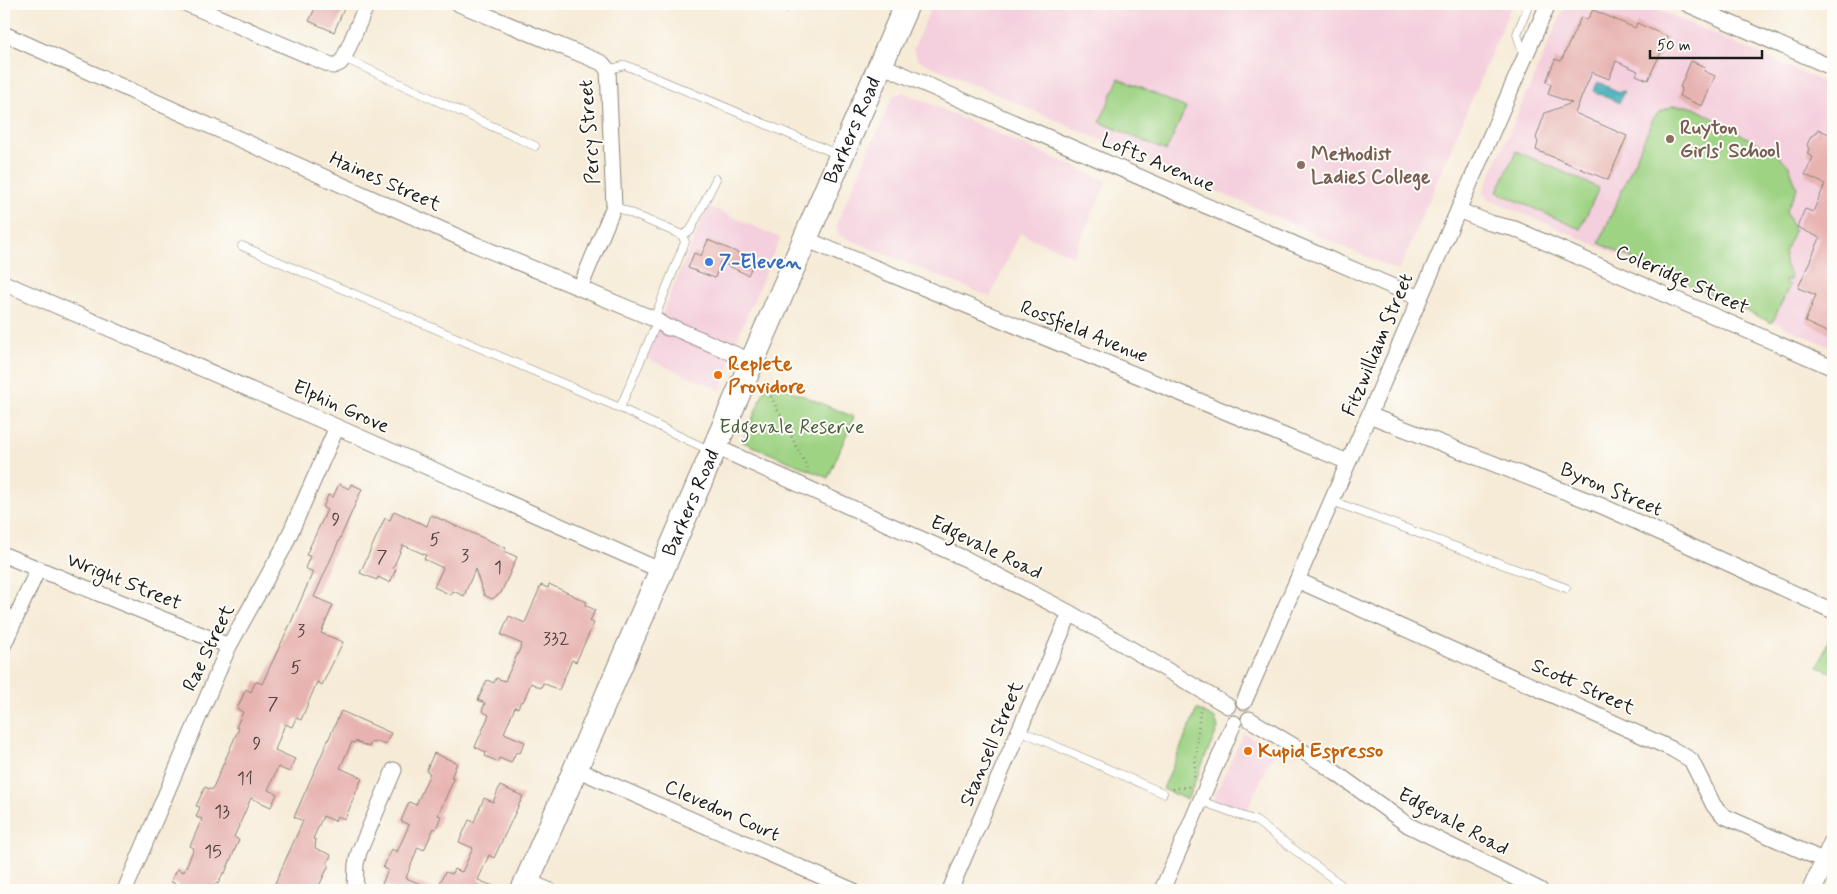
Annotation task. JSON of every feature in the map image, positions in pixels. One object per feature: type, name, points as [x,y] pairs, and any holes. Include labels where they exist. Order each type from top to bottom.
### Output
[{"type":"main road","name":"Barkers Road","points":[[533,887],[576,769],[907,4]]},
{"type":"street","points":[[188,4],[333,66],[342,61],[367,4]]},
{"type":"street","name":"Percy Street","points":[[459,4],[602,63],[608,70],[614,206],[580,288]]},
{"type":"street","name":"Fitzwilliam Street","points":[[1244,702],[1548,4]]},
{"type":"street","points":[[1687,4],[1833,68]]},
{"type":"street","name":"Haines Street","points":[[4,34],[474,244],[752,362]]},
{"type":"street","name":"Lofts Avenue","points":[[881,65],[1420,298]]},
{"type":"street","name":"Coleridge Street","points":[[1460,205],[1495,215],[1515,229],[1833,368]]},
{"type":"street","name":"Rossfield Avenue","points":[[805,239],[1348,462]]},
{"type":"street","name":"Elphin Grove","points":[[4,283],[337,427],[662,571]]},
{"type":"street","name":"Byron Street","points":[[1369,415],[1602,506],[1833,611]]},
{"type":"street","name":"Rae Street","points":[[125,890],[229,646],[284,547],[337,427]]},
{"type":"street","name":"Edgevale Road","points":[[714,449],[820,492],[968,560],[1070,613],[1228,706]]},
{"type":"street","name":"Wright Street","points":[[4,554],[229,646]]},
{"type":"street","points":[[4,644],[38,569]]},
{"type":"street","name":"Scott Street","points":[[1297,580],[1672,749],[1691,760],[1714,806],[1724,816],[1825,862]]},
{"type":"street","name":"Stansell Street","points":[[950,890],[1070,613]]},
{"type":"street","points":[[1162,890],[1201,801],[1241,721],[1250,708],[1244,702],[1234,701],[1228,706],[1226,714],[1228,718],[1241,721]]},
{"type":"street","name":"Edgevale Road","points":[[1241,721],[1322,763],[1408,826],[1540,890]]},
{"type":"street","name":"Clevedon Court","points":[[576,769],[846,889]]},
{"type":"street","points":[[356,887],[356,864],[359,852],[394,770]]},
{"type":"street","points":[[1812,890],[1833,843]]},
{"type":"lane","points":[[1524,58],[1517,34],[1529,4]]},
{"type":"lane","points":[[342,61],[535,146]]},
{"type":"lane","points":[[608,70],[625,65],[841,156]]},
{"type":"lane","points":[[682,235],[690,231],[716,179]]},
{"type":"lane","points":[[614,206],[682,235],[685,242],[620,408]]},
{"type":"lane","points":[[242,246],[714,449]]},
{"type":"lane","points":[[1332,501],[1566,588]]},
{"type":"lane","points":[[1019,730],[1163,793]]},
{"type":"lane","points":[[1201,801],[1256,821],[1348,890]]},
{"type":"path","points":[[752,362],[820,492]]},
{"type":"path","points":[[1194,777],[1200,711]]},
{"type":"path","points":[[1163,793],[1166,790],[1193,786]]},
{"type":"shaded area","name":"Methodist Ladies College","points":[[933,4],[1512,4],[1399,271],[918,60],[913,49]]},
{"type":"shaded area","name":"Ruyton Girls' School","points":[[1566,4],[1645,4],[1833,86],[1833,348],[1487,198],[1483,192]]},
{"type":"shaded area","points":[[903,92],[1107,181],[1073,256],[1020,233],[990,297],[839,235],[836,225],[893,96]]},
{"type":"shaded area","name":"7-Eleven","points":[[708,206],[780,238],[739,334],[721,390],[645,358]]},
{"type":"shaded area","points":[[1244,733],[1275,750],[1245,814],[1212,801]]},
{"type":"green space","points":[[1119,78],[1186,108],[1166,151],[1100,122]]},
{"type":"green space","points":[[1673,106],[1695,108],[1778,155],[1789,166],[1797,188],[1786,212],[1794,231],[1785,253],[1785,264],[1791,276],[1790,280],[1785,280],[1785,283],[1790,285],[1772,323],[1599,243],[1653,119],[1659,112]]},
{"type":"green space","points":[[1516,151],[1599,188],[1580,229],[1497,192]]},
{"type":"green space","name":"Edgevale Reserve","points":[[768,381],[854,417],[828,478],[743,442]]},
{"type":"green space","points":[[1831,633],[1833,634],[1833,673],[1818,667]]},
{"type":"green space","points":[[1197,709],[1215,719],[1218,728],[1187,800],[1163,789]]},
{"type":"water","points":[[1598,82],[1619,92],[1624,91],[1619,103],[1593,91]]},
{"type":"building","points":[[317,4],[346,4],[334,32],[309,21]]},
{"type":"building","points":[[1593,10],[1635,28],[1637,23],[1668,37],[1648,80],[1636,75],[1638,71],[1616,61],[1609,79],[1592,72],[1575,113],[1627,136],[1608,180],[1536,150],[1538,142],[1536,138],[1545,113],[1572,103],[1548,94],[1551,84],[1546,82],[1555,59],[1561,61],[1581,17],[1587,20]]},
{"type":"building","points":[[1691,61],[1705,67],[1704,71],[1715,76],[1702,106],[1679,96],[1682,88],[1680,87]]},
{"type":"building","points":[[1818,129],[1833,136],[1833,335],[1805,322],[1816,295],[1798,288],[1820,238],[1797,227],[1805,209],[1813,212],[1825,184],[1805,175],[1813,157],[1807,154],[1809,149],[1807,145],[1811,136]]},
{"type":"building","points":[[708,240],[755,260],[748,275],[720,262],[715,278],[688,268],[694,253],[701,256]]},
{"type":"building","points":[[339,484],[349,489],[351,484],[362,489],[314,597],[333,605],[321,633],[343,642],[322,685],[317,682],[301,720],[296,718],[292,727],[285,724],[275,750],[295,759],[289,772],[278,767],[268,790],[277,794],[271,807],[251,798],[234,837],[239,840],[225,873],[223,873],[218,884],[215,883],[212,890],[177,890],[179,885],[171,882],[177,869],[184,872],[194,848],[190,846],[202,819],[196,817],[200,807],[196,806],[205,787],[212,790],[239,728],[236,727],[243,712],[237,709],[246,689],[251,692],[256,681],[262,684],[292,620],[313,572],[305,568],[310,556],[306,555],[327,510],[323,508],[328,495],[333,497]]},
{"type":"building","points":[[394,511],[427,526],[431,515],[506,548],[504,551],[517,557],[501,593],[492,599],[484,595],[475,569],[464,596],[453,591],[451,595],[434,587],[443,568],[424,559],[426,555],[403,545],[393,568],[396,569],[390,583],[378,577],[377,580],[360,573],[385,518],[390,520]]},
{"type":"building","points":[[549,584],[587,602],[585,605],[595,610],[590,621],[594,623],[576,662],[572,660],[559,690],[543,683],[541,688],[531,683],[523,702],[521,701],[518,708],[515,707],[504,733],[525,742],[520,753],[516,752],[511,763],[499,758],[498,762],[485,756],[486,752],[475,747],[489,715],[482,711],[485,703],[478,700],[487,680],[494,683],[496,678],[505,681],[522,644],[501,635],[509,616],[525,623],[541,585],[548,588]]},
{"type":"building","points":[[341,711],[391,733],[385,745],[376,741],[375,743],[371,742],[369,747],[355,741],[354,743],[352,742],[340,768],[362,778],[345,819],[337,816],[335,821],[323,816],[313,839],[316,840],[315,848],[331,855],[327,864],[329,865],[317,890],[272,890],[303,821],[294,817]]},
{"type":"building","points":[[434,753],[457,763],[451,778],[454,779],[438,815],[441,816],[436,829],[434,828],[424,850],[418,847],[406,878],[435,890],[396,890],[382,884],[388,870],[383,868],[392,849],[397,852],[409,825],[401,821],[409,802],[416,805],[430,773],[426,771]]},
{"type":"building","points":[[500,786],[523,796],[494,858],[489,855],[478,880],[503,890],[452,890],[439,885],[445,872],[452,874],[454,869],[462,872],[473,848],[459,842],[469,820],[474,822],[484,798],[493,802]]},
{"type":"place","name":"Ruyton Girls' School","points":[[1670,139]]},
{"type":"place","name":"Methodist Ladies College","points":[[1301,165]]},
{"type":"place","name":"7-Eleven","points":[[709,262]]},
{"type":"place","name":"Replete Providore","points":[[718,375]]},
{"type":"place","name":"Kupid Espresso","points":[[1248,751]]}]
